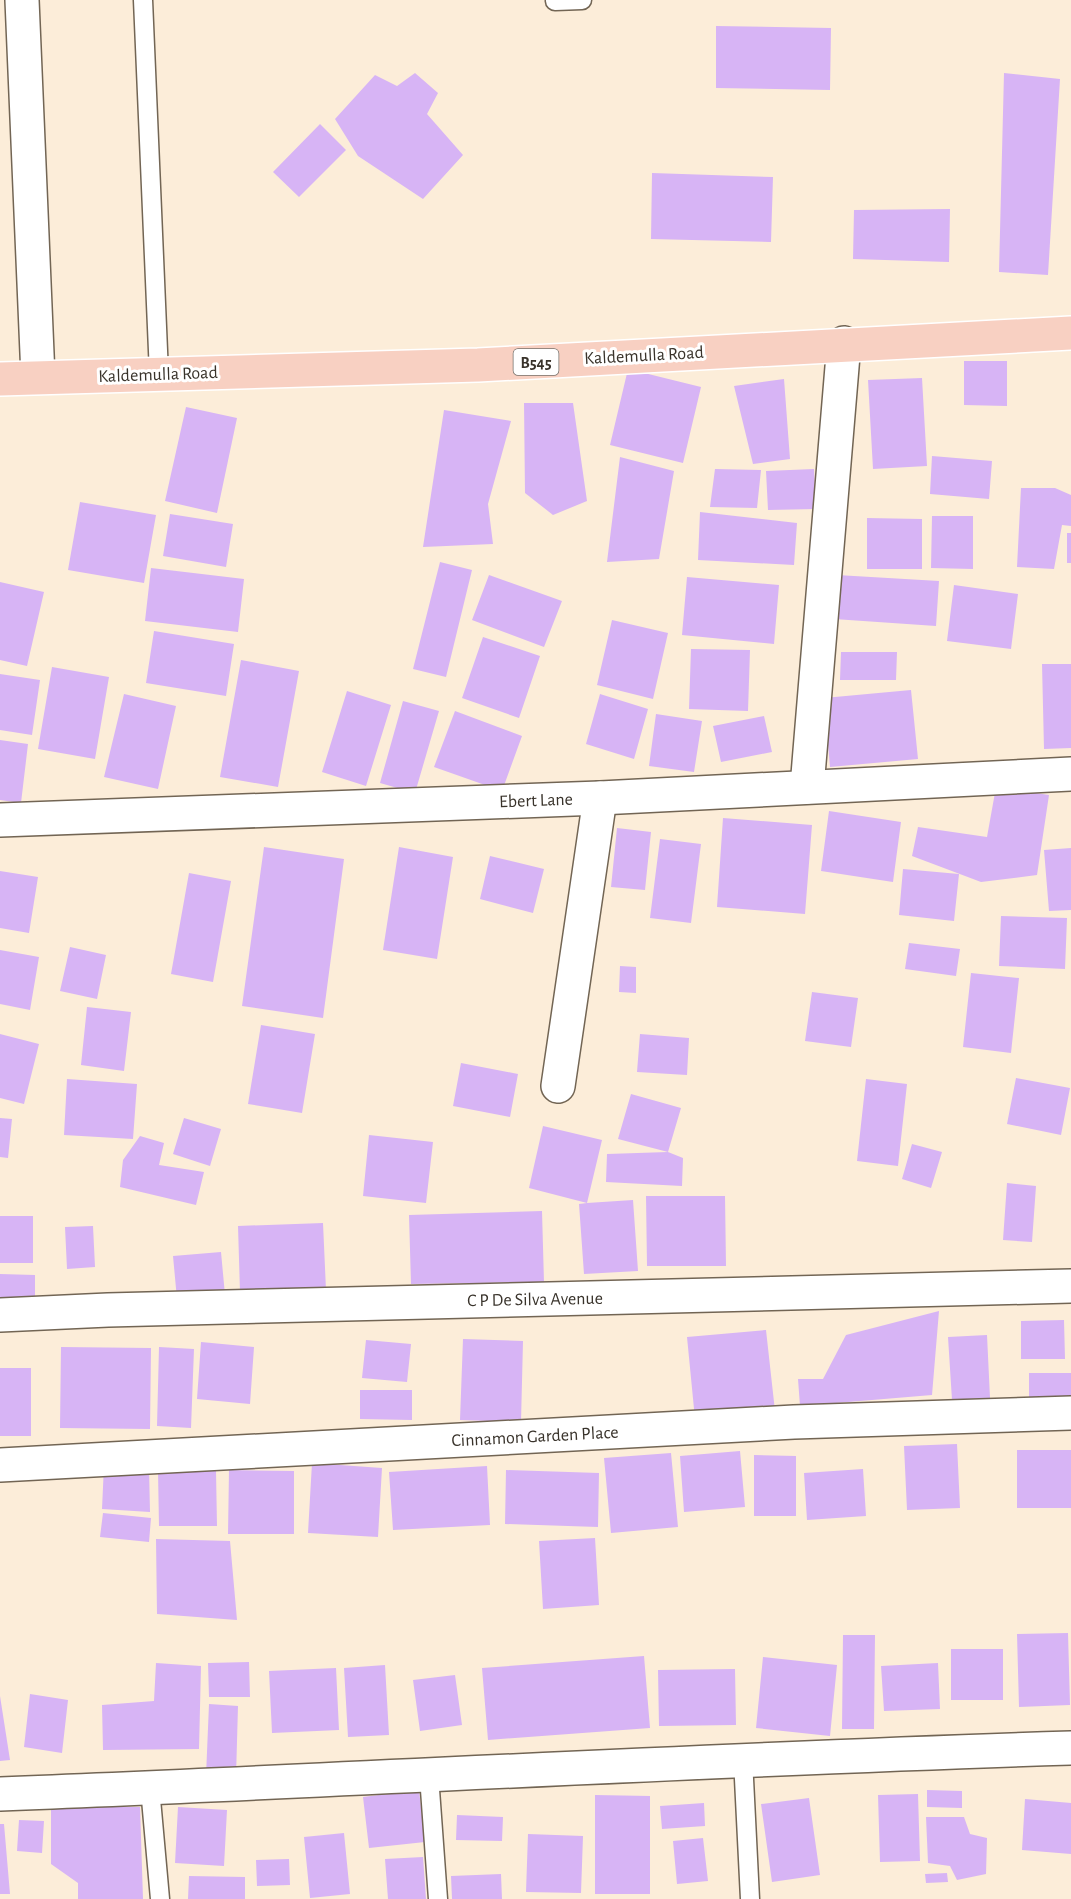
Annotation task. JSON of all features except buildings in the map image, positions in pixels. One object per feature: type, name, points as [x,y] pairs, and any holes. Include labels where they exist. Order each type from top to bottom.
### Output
[{"type":"main road","name":"Kaldemulla Road","points":[[0,379],[478,365],[1071,333]]},
{"type":"street","points":[[22,0],[39,377]]},
{"type":"street","points":[[807,787],[844,344]]},
{"type":"street","name":"Ebert Lane","points":[[0,820],[600,798],[1071,774]]},
{"type":"street","points":[[558,1086],[600,798]]},
{"type":"street","name":"C P De Silva Avenue","points":[[0,1315],[108,1310],[1071,1286]]},
{"type":"street","name":"Cinnamon Garden Place","points":[[0,1465],[794,1422],[1071,1413]]},
{"type":"street","points":[[0,1794],[429,1776],[743,1758],[1071,1748]]},
{"type":"lane","points":[[143,0],[159,374]]},
{"type":"lane","points":[[555,1],[582,0]]},
{"type":"lane","points":[[743,1758],[750,1899]]},
{"type":"lane","points":[[429,1776],[438,1899]]},
{"type":"lane","points":[[150,1788],[160,1899]]}]
